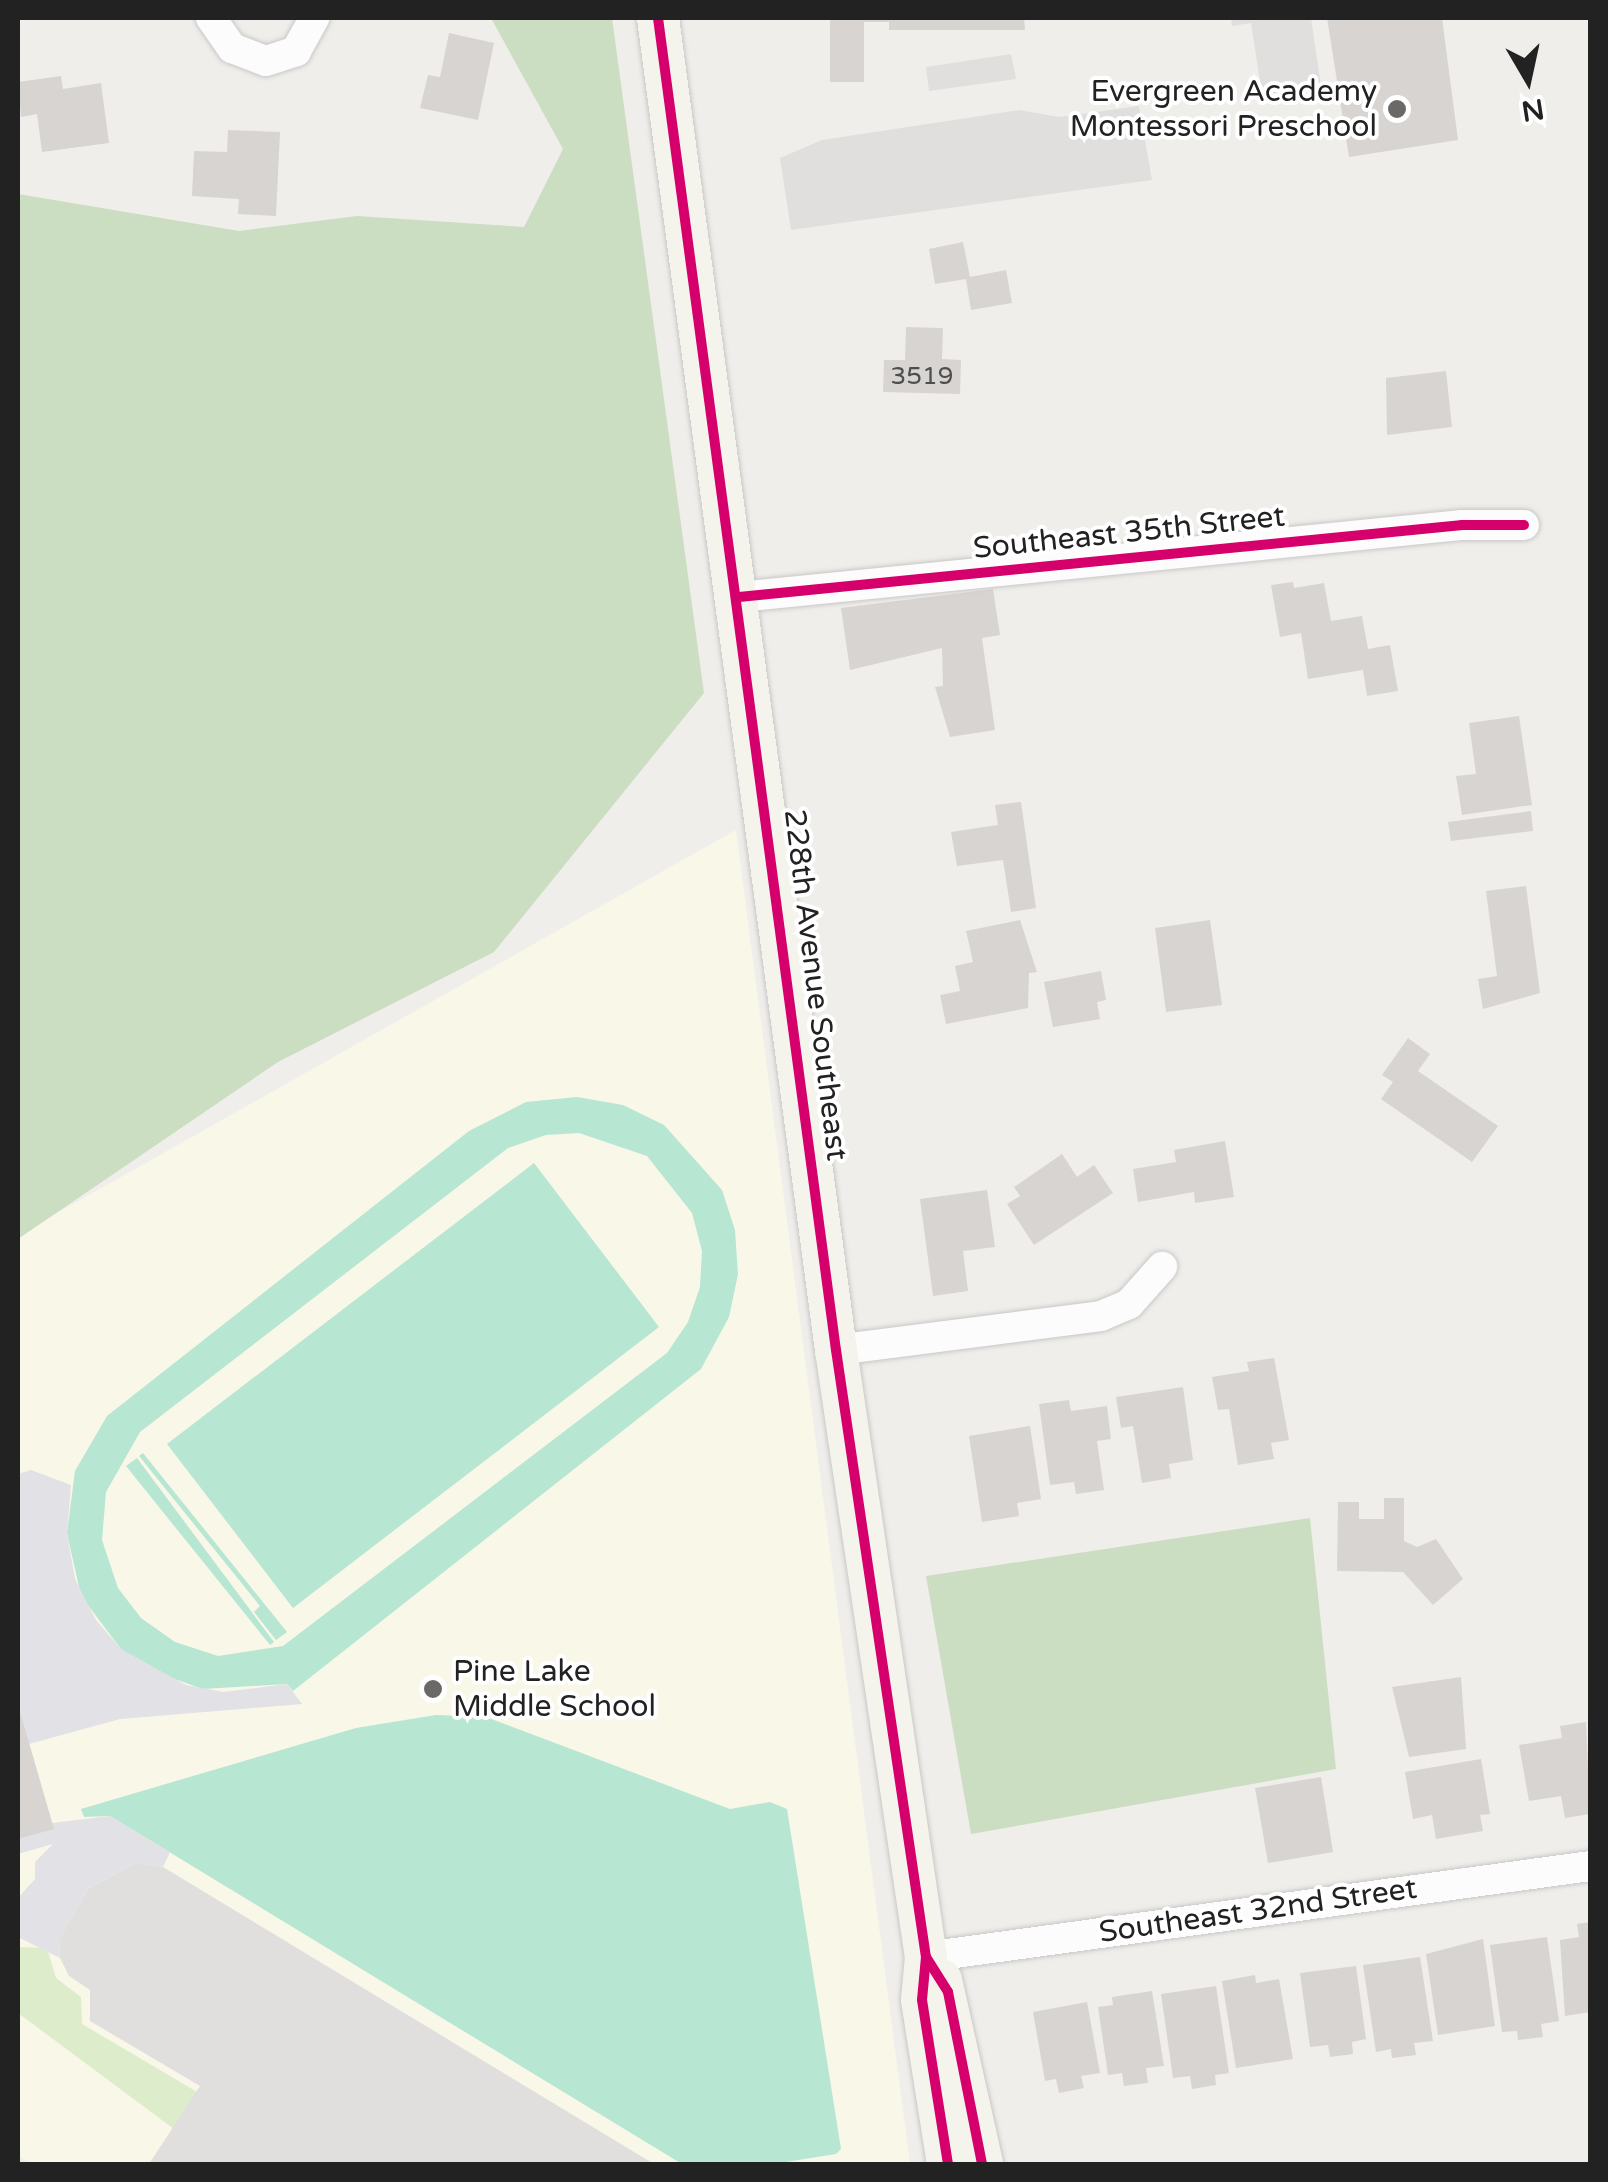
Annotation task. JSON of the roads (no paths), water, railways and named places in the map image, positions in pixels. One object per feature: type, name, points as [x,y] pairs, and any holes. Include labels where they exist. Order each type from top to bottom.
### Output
[{"type":"main road","name":"228th Avenue Southeast","points":[[658,18],[739,597],[836,1350],[926,1957],[922,2000],[948,2164]]},
{"type":"main road","name":"228th Avenue Southeast","points":[[926,1957],[948,1992],[982,2164]]},
{"type":"street","points":[[210,18],[232,48],[266,61],[296,51],[314,18]]},
{"type":"street","name":"Southeast 35th Street","points":[[739,597],[1462,525],[1524,525]]},
{"type":"street","points":[[836,1350],[1101,1316],[1148,1289],[1162,1267]]},
{"type":"street","name":"Southeast 32nd Street","points":[[926,1957],[1590,1866]]},
{"type":"place","name":"Evergreen Academy Montessori Preschool","points":[[1397,109]]},
{"type":"place","name":"Pine Lake Middle School","points":[[433,1689]]}]
